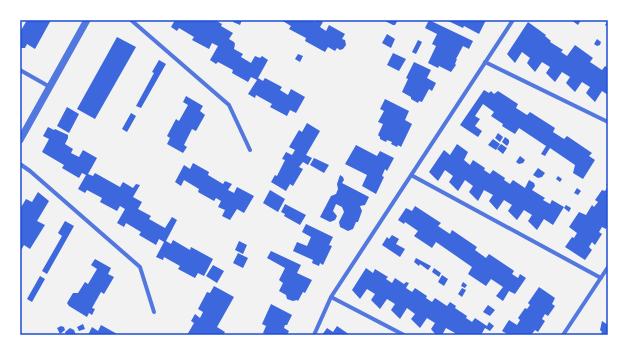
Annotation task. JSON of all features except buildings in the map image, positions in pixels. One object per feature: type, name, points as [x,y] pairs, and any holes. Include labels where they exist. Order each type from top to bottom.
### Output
[{"type":"street","points":[[20,140],[87,20]]},
{"type":"street","points":[[131,20],[229,105],[250,150]]},
{"type":"street","points":[[314,335],[331,297],[513,20]]},
{"type":"street","points":[[486,62],[608,122]]},
{"type":"street","points":[[20,70],[50,87]]},
{"type":"street","points":[[20,164],[30,170],[140,267],[154,312]]},
{"type":"street","points":[[411,175],[601,278]]},
{"type":"street","points":[[563,335],[608,267]]},
{"type":"street","points":[[331,297],[404,335]]}]
